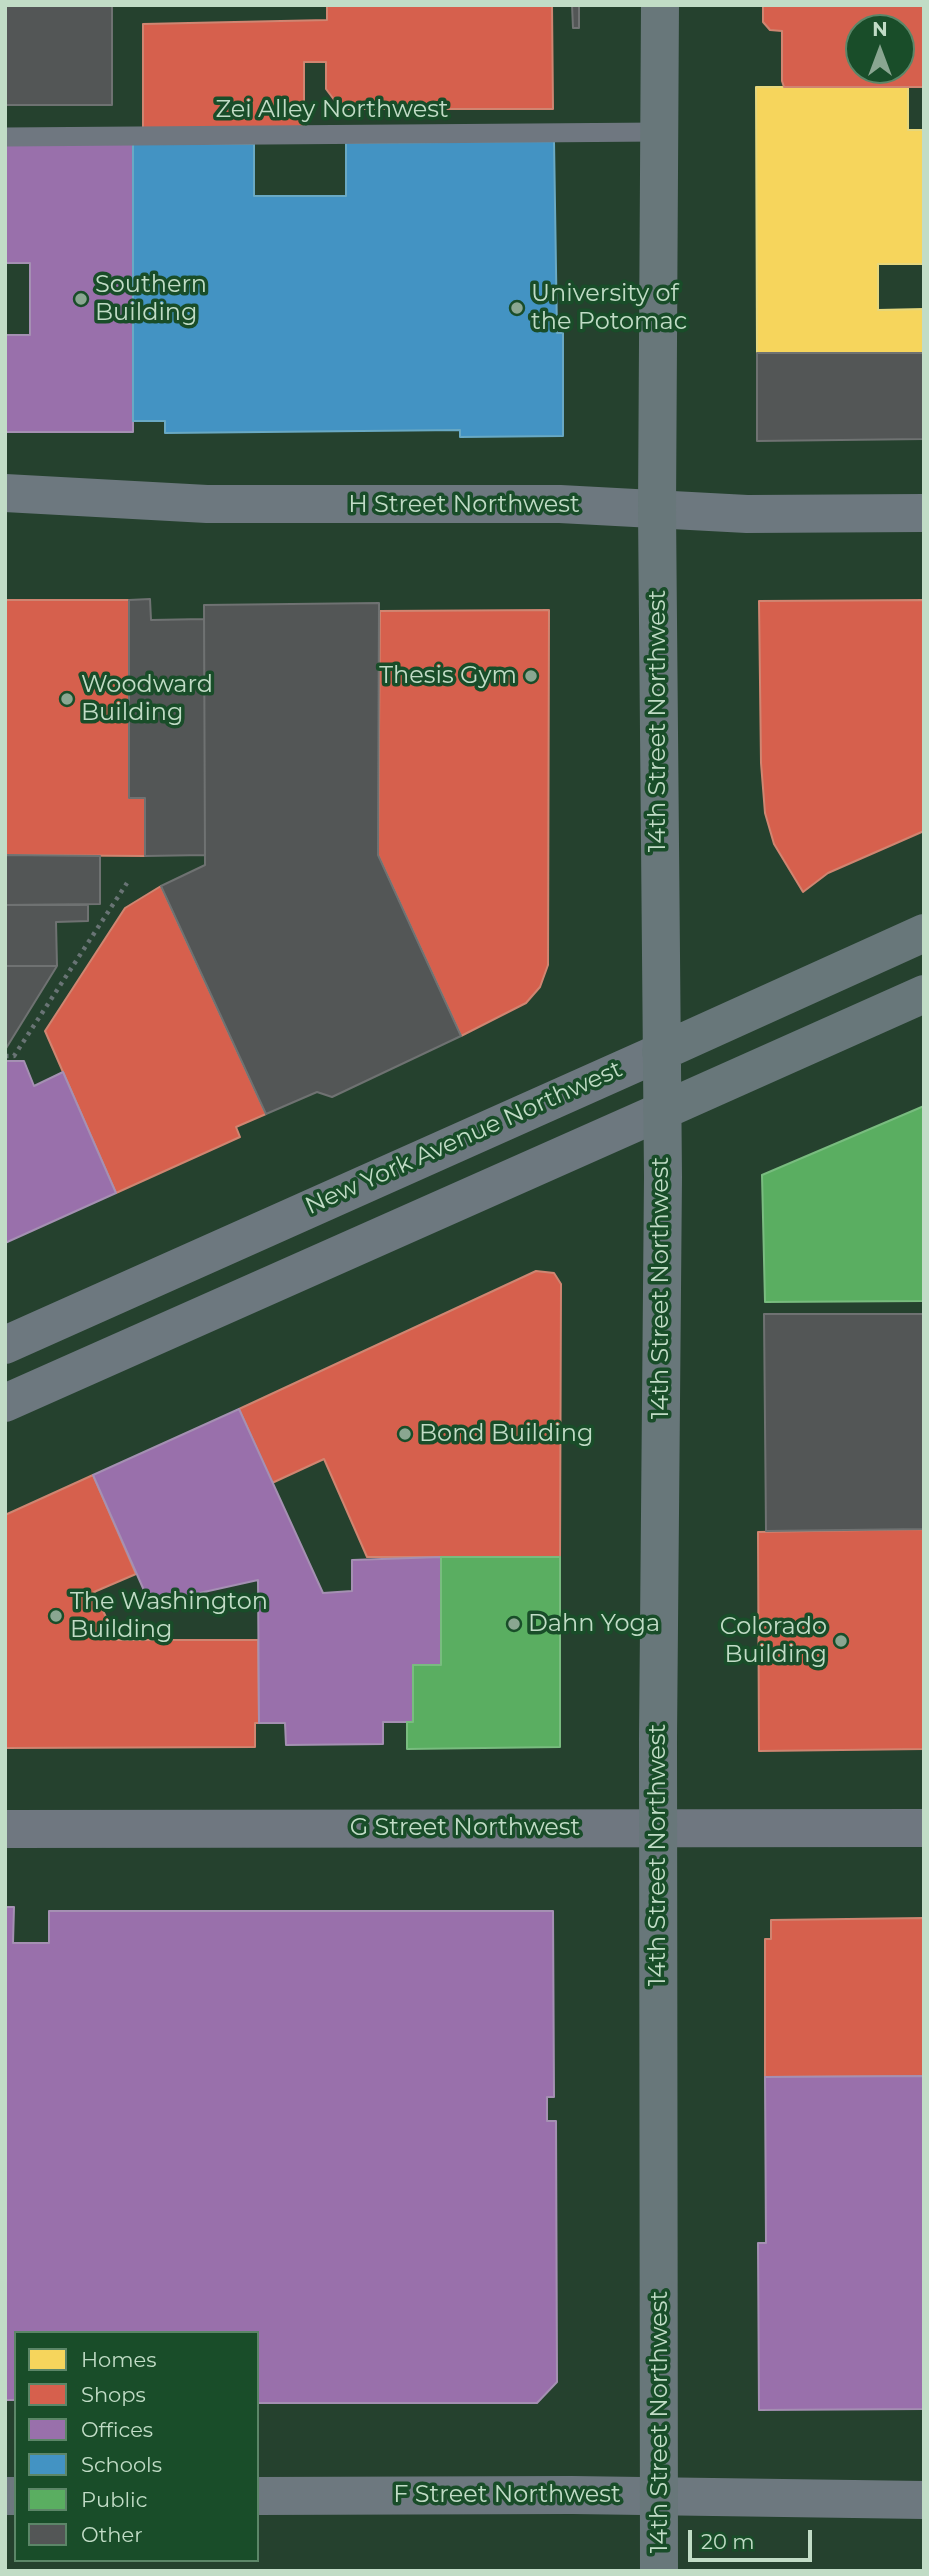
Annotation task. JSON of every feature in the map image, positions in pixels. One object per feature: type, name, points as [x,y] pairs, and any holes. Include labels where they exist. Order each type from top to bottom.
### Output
[{"type":"main road","name":"14th Street Northwest","points":[[659,2571],[658,1828],[662,1111],[657,510],[660,5]]},
{"type":"main road","name":"H Street Northwest","points":[[5,493],[207,504],[560,504],[747,514],[924,513]]},
{"type":"main road","name":"New York Avenue Northwest","points":[[5,1345],[924,933]]},
{"type":"main road","points":[[5,1403],[924,994]]},
{"type":"main road","name":"F Street Northwest","points":[[259,2496],[659,2496],[752,2500],[924,2500]]},
{"type":"street","name":"G Street Northwest","points":[[5,1829],[924,1828]]},
{"type":"lane","name":"Zei Alley Northwest","points":[[5,137],[660,132]]},
{"type":"path","points":[[5,1056],[14,1056],[127,883]]},
{"type":"building: Homes","points":[[756,87],[908,87],[908,130],[924,130],[924,264],[878,264],[878,310],[924,309],[924,353],[757,353]]},
{"type":"building: Shops","points":[[327,5],[552,5],[553,109],[341,109],[326,89],[326,62],[304,62],[304,132],[143,132],[143,24],[327,20]]},
{"type":"building: Shops","points":[[763,5],[924,5],[924,87],[784,87],[782,31],[770,30],[763,22]]},
{"type":"building: Shops","name":"Woodward Building","points":[[5,600],[129,600],[129,798],[145,798],[145,856],[5,855]]},
{"type":"building: Shops","points":[[924,600],[924,831],[828,873],[803,892],[774,844],[765,813],[761,763],[759,601]]},
{"type":"building: Shops","points":[[549,610],[548,965],[540,987],[526,1003],[461,1036],[378,855],[380,611]]},
{"type":"building: Shops","points":[[161,886],[266,1114],[236,1127],[240,1137],[116,1193],[45,1031],[125,908]]},
{"type":"building: Shops","name":"Bond Building","points":[[536,1271],[554,1273],[561,1284],[560,1557],[367,1557],[324,1459],[272,1483],[239,1409]]},
{"type":"building: Shops","name":"The Washington Building","points":[[93,1475],[136,1574],[94,1592],[117,1640],[258,1640],[259,1723],[255,1723],[255,1747],[5,1748],[5,1515]]},
{"type":"building: Shops","name":"Colorado Building","points":[[924,1529],[924,1749],[759,1751],[758,1532]]},
{"type":"building: Shops","points":[[924,1918],[924,2076],[765,2077],[765,1939],[771,1939],[771,1920]]},
{"type":"building: Offices","name":"Southern Building","points":[[133,141],[133,432],[5,432],[5,335],[30,335],[30,263],[5,263],[5,142]]},
{"type":"building: Offices","points":[[5,1061],[24,1061],[34,1086],[63,1072],[116,1193],[5,1243]]},
{"type":"building: Offices","points":[[239,1409],[323,1593],[352,1591],[352,1560],[441,1557],[441,1665],[413,1665],[413,1722],[383,1722],[383,1744],[286,1745],[285,1723],[259,1723],[258,1580],[150,1604],[93,1475]]},
{"type":"building: Offices","points":[[5,1907],[14,1907],[13,1943],[49,1943],[49,1911],[553,1911],[554,2097],[547,2097],[547,2121],[556,2121],[557,2382],[537,2403],[259,2403],[259,2331],[14,2331],[14,2400],[5,2400]]},
{"type":"building: Offices","points":[[924,2076],[924,2409],[759,2410],[758,2243],[766,2243],[765,2077]]},
{"type":"building: Schools","points":[[554,141],[557,333],[563,333],[563,436],[460,437],[460,430],[165,433],[165,421],[133,421],[133,144],[254,144],[254,196],[346,196],[346,143]]},
{"type":"building: Public","points":[[924,1106],[924,1301],[765,1302],[762,1175]]},
{"type":"building: Public","points":[[441,1557],[560,1557],[560,1747],[407,1749],[407,1722],[413,1722],[413,1665],[441,1665]]},
{"type":"building: Other","points":[[5,5],[112,5],[112,105],[5,105]]},
{"type":"building: Other","points":[[572,5],[579,5],[579,28],[573,28]]},
{"type":"building: Other","points":[[757,353],[924,353],[924,439],[757,441]]},
{"type":"building: Other","points":[[150,599],[151,620],[204,619],[205,855],[145,856],[145,798],[129,798],[129,600]]},
{"type":"building: Other","points":[[379,603],[378,855],[461,1036],[332,1097],[317,1092],[266,1114],[161,886],[205,865],[204,605]]},
{"type":"building: Other","points":[[5,855],[100,856],[100,904],[5,905]]},
{"type":"building: Other","points":[[5,905],[88,905],[88,921],[56,922],[57,966],[5,966]]},
{"type":"building: Other","points":[[5,966],[57,966],[5,1050]]},
{"type":"building: Other","points":[[764,1314],[924,1314],[924,1529],[766,1531]]},
{"type":"place","name":"Southern Building","points":[[81,299]]},
{"type":"place","name":"University of the Potomac","points":[[517,308]]},
{"type":"place","name":"Thesis Gym","points":[[531,676]]},
{"type":"place","name":"Woodward Building","points":[[67,699]]},
{"type":"place","name":"Bond Building","points":[[405,1434]]},
{"type":"place","name":"The Washington Building","points":[[56,1616]]},
{"type":"place","name":"Dahn Yoga","points":[[514,1624]]},
{"type":"place","name":"Colorado Building","points":[[841,1641]]}]
